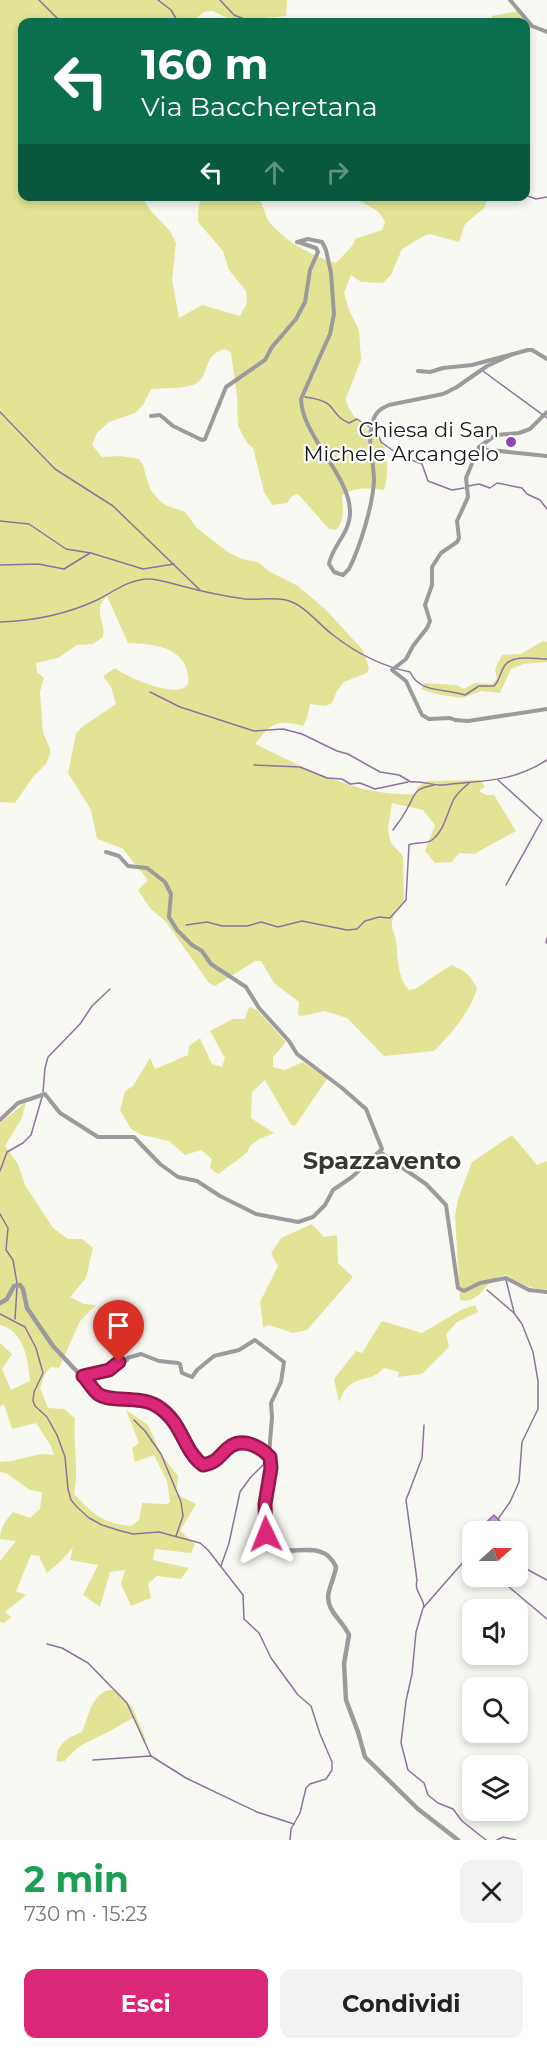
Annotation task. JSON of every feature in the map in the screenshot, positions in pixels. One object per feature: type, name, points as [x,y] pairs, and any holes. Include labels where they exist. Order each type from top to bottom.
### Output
[{"type":"street","points":[[510,0],[525,18]]},
{"type":"street","points":[[530,24],[547,32]]},
{"type":"street","points":[[151,416],[160,415],[173,426],[202,440],[205,439],[226,387],[265,360],[296,319],[305,302],[306,285],[318,252],[312,246],[297,242],[308,238],[322,242],[326,250],[332,284],[334,314],[330,334],[301,399],[306,422],[325,453],[350,505],[348,526],[330,557],[329,564],[334,572],[343,575],[349,569],[369,509],[374,484],[370,435],[375,415],[380,408],[443,394],[487,366],[513,354]]},
{"type":"street","points":[[418,371],[430,372],[467,364],[472,365],[532,350],[547,359]]},
{"type":"street","points":[[547,412],[530,429],[519,433],[496,435],[479,447],[465,478],[468,497],[457,521],[459,538],[441,553],[432,567],[432,585],[425,605],[430,621],[406,659],[393,669],[406,681],[422,715],[429,719],[450,718],[468,721],[547,709]]},
{"type":"street","points":[[480,449],[547,456]]},
{"type":"street","points":[[106,852],[119,856],[128,866],[147,868],[165,882],[171,894],[170,917],[177,930],[192,945],[202,951],[211,964],[243,984],[259,1008],[289,1041],[297,1054],[366,1109],[382,1151],[426,1184],[446,1205],[456,1285],[461,1290],[464,1291],[480,1283],[506,1278],[529,1290],[547,1292]]},
{"type":"street","points":[[0,1120],[18,1103],[45,1094],[60,1113],[98,1137],[134,1137],[160,1164],[178,1177],[197,1182],[256,1214],[289,1221],[305,1221],[313,1217],[325,1205],[333,1190],[352,1178],[382,1151]]},
{"type":"street","points":[[0,1303],[7,1299],[12,1288],[17,1285],[23,1289],[27,1308],[53,1346],[98,1394],[106,1398],[133,1399],[151,1403],[160,1408],[177,1425],[192,1455],[203,1465],[217,1461],[228,1449],[237,1444],[259,1447],[269,1455]]},
{"type":"street","points":[[83,1376],[109,1370],[119,1362],[141,1354],[159,1361],[178,1363],[182,1372],[192,1377],[214,1356],[239,1350],[255,1340],[284,1362],[281,1382],[271,1403],[269,1455],[271,1462],[265,1504],[267,1539],[273,1547],[278,1549],[307,1550],[333,1558],[336,1567],[328,1592],[328,1602],[332,1612],[349,1635],[344,1664],[345,1700],[365,1757],[418,1809],[458,1840]]},
{"type":"shaded area","points":[[0,0],[287,0],[286,16],[264,18],[228,18],[212,11],[204,12],[197,18],[18,18],[18,201],[145,201],[170,231],[176,243],[172,280],[179,318],[202,305],[240,316],[247,303],[246,291],[229,270],[223,251],[198,222],[200,201],[260,201],[270,223],[283,236],[309,252],[336,263],[353,245],[355,239],[382,230],[385,222],[374,209],[357,201],[487,201],[484,208],[465,224],[459,242],[430,234],[424,236],[402,249],[391,275],[383,283],[361,282],[351,275],[344,293],[359,330],[361,360],[346,398],[357,419],[382,443],[386,456],[387,477],[384,490],[362,489],[342,495],[342,518],[336,530],[329,529],[298,494],[292,496],[287,503],[272,505],[264,492],[253,448],[247,443],[238,426],[237,396],[231,353],[226,349],[213,355],[199,382],[178,388],[151,389],[143,405],[135,413],[109,422],[97,433],[92,445],[102,457],[120,456],[139,459],[150,489],[165,505],[185,512],[197,528],[229,553],[242,559],[258,562],[270,572],[298,586],[326,610],[362,649],[369,667],[367,673],[344,682],[332,703],[326,706],[310,704],[303,726],[275,724],[255,744],[332,779],[372,791],[414,794],[418,787],[427,781],[480,780],[485,787],[479,791],[486,795],[494,795],[516,831],[474,854],[459,853],[452,862],[435,863],[425,851],[435,825],[423,810],[392,803],[388,829],[391,843],[403,856],[404,903],[395,913],[392,924],[399,967],[405,985],[409,990],[415,989],[451,965],[467,974],[472,980],[477,988],[474,996],[453,1030],[434,1051],[384,1056],[347,1018],[325,1011],[298,1015],[299,1002],[274,983],[261,961],[255,961],[215,986],[209,983],[166,922],[150,908],[138,890],[148,880],[122,848],[97,839],[91,810],[68,773],[76,733],[116,704],[111,687],[103,676],[115,668],[139,681],[171,690],[185,687],[189,680],[185,665],[174,652],[147,644],[128,643],[107,596],[100,606],[103,637],[93,644],[77,645],[58,658],[36,663],[37,672],[44,678],[40,692],[43,732],[50,754],[46,764],[33,777],[15,803],[0,802]]},
{"type":"shaded area","points":[[518,11],[523,18],[492,18],[492,16]]},
{"type":"shaded area","points":[[543,641],[547,642],[547,662],[523,664],[511,669],[500,693],[481,691],[462,698],[435,694],[421,689],[425,683],[456,685],[464,689],[475,683],[492,684],[497,679],[495,669],[502,655],[521,654]]},
{"type":"shaded area","points":[[249,1007],[257,1010],[286,1042],[273,1057],[273,1067],[285,1070],[303,1062],[327,1079],[295,1126],[291,1125],[265,1080],[252,1092],[251,1118],[274,1133],[259,1139],[250,1146],[247,1153],[218,1174],[210,1168],[212,1159],[201,1150],[185,1155],[169,1141],[142,1135],[131,1129],[120,1110],[125,1091],[133,1086],[150,1058],[155,1069],[188,1055],[189,1046],[200,1038],[212,1064],[222,1067],[225,1058],[210,1031],[233,1019],[245,1019]]},
{"type":"shaded area","points":[[26,1102],[22,1118],[5,1146],[18,1164],[25,1185],[53,1228],[68,1239],[82,1239],[93,1248],[86,1278],[70,1297],[84,1304],[96,1305],[80,1321],[59,1368],[51,1367],[45,1374],[40,1388],[48,1408],[64,1409],[75,1418],[74,1494],[99,1517],[113,1523],[131,1526],[139,1520],[142,1503],[167,1504],[170,1502],[167,1481],[154,1455],[135,1462],[132,1448],[139,1443],[126,1410],[148,1425],[161,1454],[178,1476],[176,1494],[196,1504],[180,1531],[195,1544],[191,1553],[155,1549],[153,1560],[189,1568],[181,1579],[157,1576],[148,1584],[151,1598],[131,1606],[121,1584],[125,1570],[110,1572],[100,1607],[83,1595],[98,1565],[70,1560],[73,1547],[47,1573],[39,1556],[31,1555],[16,1591],[26,1595],[5,1612],[11,1617],[4,1623],[0,1622],[0,1561],[16,1541],[0,1539],[1,1531],[13,1512],[30,1518],[40,1509],[42,1492],[30,1490],[6,1473],[0,1472],[0,1462],[41,1454],[54,1455],[36,1423],[12,1429],[4,1404],[0,1406],[0,1343],[12,1354],[2,1369],[11,1390],[30,1381],[26,1355],[20,1340],[15,1333],[0,1325],[0,1123]]},
{"type":"shaded area","points":[[512,1135],[537,1165],[547,1161],[547,1289],[531,1287],[506,1275],[494,1280],[475,1298],[460,1300],[455,1215],[458,1199],[472,1162]]},
{"type":"shaded area","points":[[312,1224],[324,1237],[337,1235],[338,1263],[353,1277],[307,1330],[293,1333],[269,1325],[263,1327],[260,1302],[278,1266],[271,1253],[281,1238]]},
{"type":"shaded area","points":[[475,1305],[478,1312],[457,1322],[446,1334],[449,1347],[422,1374],[398,1377],[399,1372],[384,1368],[374,1376],[350,1385],[339,1402],[334,1379],[356,1351],[362,1353],[382,1321],[422,1333],[461,1310]]},
{"type":"shaded area","points":[[494,1515],[500,1521],[488,1521]]},
{"type":"shaded area","points":[[109,1690],[116,1690],[132,1707],[146,1740],[143,1741],[134,1718],[81,1746],[65,1761],[57,1762],[58,1750],[68,1739],[82,1732],[94,1701]]},
{"type":"waterway","points":[[39,0],[57,18]]},
{"type":"waterway","points":[[158,0],[171,10],[176,18]]},
{"type":"waterway","points":[[220,0],[234,15],[242,18]]},
{"type":"waterway","points":[[530,197],[536,199],[547,197]]},
{"type":"waterway","points":[[483,371],[547,418]]},
{"type":"waterway","points":[[305,397],[326,403],[338,416],[349,423],[357,419],[369,427]]},
{"type":"waterway","points":[[0,412],[55,469],[113,506],[200,590]]},
{"type":"waterway","points":[[374,431],[381,442],[399,455],[422,464],[428,481],[452,490],[464,488]]},
{"type":"waterway","points":[[469,486],[479,484],[490,488],[497,483],[522,488],[527,494],[540,500],[547,509]]},
{"type":"waterway","points":[[0,521],[29,524],[66,549],[91,553],[143,569],[174,564]]},
{"type":"waterway","points":[[0,565],[38,564],[64,569],[90,553]]},
{"type":"waterway","points":[[0,622],[62,613],[86,605],[127,584],[151,579],[245,599],[281,599],[293,602],[351,648],[369,658],[410,672],[420,684],[434,689],[465,695],[479,686],[494,686],[505,665],[514,659],[547,659]]},
{"type":"waterway","points":[[150,692],[180,707],[254,731],[283,729],[302,734],[348,754],[380,772],[399,775],[411,782],[443,785],[509,777],[547,760]]},
{"type":"waterway","points":[[254,765],[300,767],[327,778],[342,779],[350,784],[360,783],[375,789],[408,782]]},
{"type":"waterway","points":[[498,780],[542,820],[506,885]]},
{"type":"waterway","points":[[186,925],[207,922],[222,926],[247,926],[261,922],[278,927],[302,921],[347,930],[357,929],[365,921],[379,917],[390,918],[406,900],[409,845],[423,843],[436,836],[454,798],[469,783]]},
{"type":"waterway","points":[[393,830],[416,792],[434,785]]},
{"type":"waterway","points":[[546,943],[547,938]]},
{"type":"waterway","points":[[43,1092],[48,1057],[80,1024],[92,1006],[110,989]]},
{"type":"waterway","points":[[0,1171],[7,1152],[23,1143],[31,1135],[42,1097]]},
{"type":"waterway","points":[[0,1214],[8,1228],[6,1250],[13,1260],[17,1283]]},
{"type":"waterway","points":[[506,1280],[514,1312]]},
{"type":"waterway","points":[[15,1319],[17,1288]]},
{"type":"waterway","points":[[487,1290],[514,1313],[522,1324],[533,1352],[538,1381],[538,1409],[522,1442],[519,1482],[510,1502],[498,1519]]},
{"type":"waterway","points":[[0,1314],[25,1327],[36,1348],[43,1373],[34,1392],[33,1401],[47,1417],[57,1435],[65,1457],[71,1500],[89,1518],[102,1525],[133,1534],[159,1532],[200,1543],[243,1595],[244,1619],[259,1633],[271,1658],[298,1695],[311,1706],[332,1762],[332,1770],[326,1779],[310,1784],[306,1788],[300,1813],[291,1829],[290,1840]]},
{"type":"waterway","points":[[134,1420],[161,1454],[181,1502],[183,1516],[176,1536]]},
{"type":"waterway","points":[[424,1425],[422,1458],[406,1500],[417,1588],[424,1607]]},
{"type":"waterway","points":[[221,1566],[229,1543],[240,1492],[267,1461]]},
{"type":"waterway","points":[[462,1563],[423,1608],[416,1632],[401,1743],[408,1770],[424,1783],[428,1795],[438,1803],[453,1809],[462,1821],[486,1840]]},
{"type":"waterway","points":[[528,1570],[547,1580]]},
{"type":"waterway","points":[[509,1587],[547,1619]]},
{"type":"waterway","points":[[47,1644],[62,1648],[88,1663],[127,1703],[151,1756]]},
{"type":"waterway","points":[[93,1760],[151,1756],[186,1778],[257,1812],[294,1824]]},
{"type":"waterway","points":[[497,1840],[503,1837],[516,1840]]},
{"type":"place","name":"Chiesa di San Michele Arcangelo","points":[[511,442]]},
{"type":"district","name":"Spazzavento","points":[[382,1161]]},
{"type":"route","points":[[119,1362],[109,1370],[83,1376],[98,1394],[106,1398],[133,1399],[151,1403],[160,1408],[177,1425],[192,1455],[203,1465],[217,1461],[232,1445],[243,1443],[259,1447],[270,1457],[271,1468],[265,1504],[266,1534]]}]
